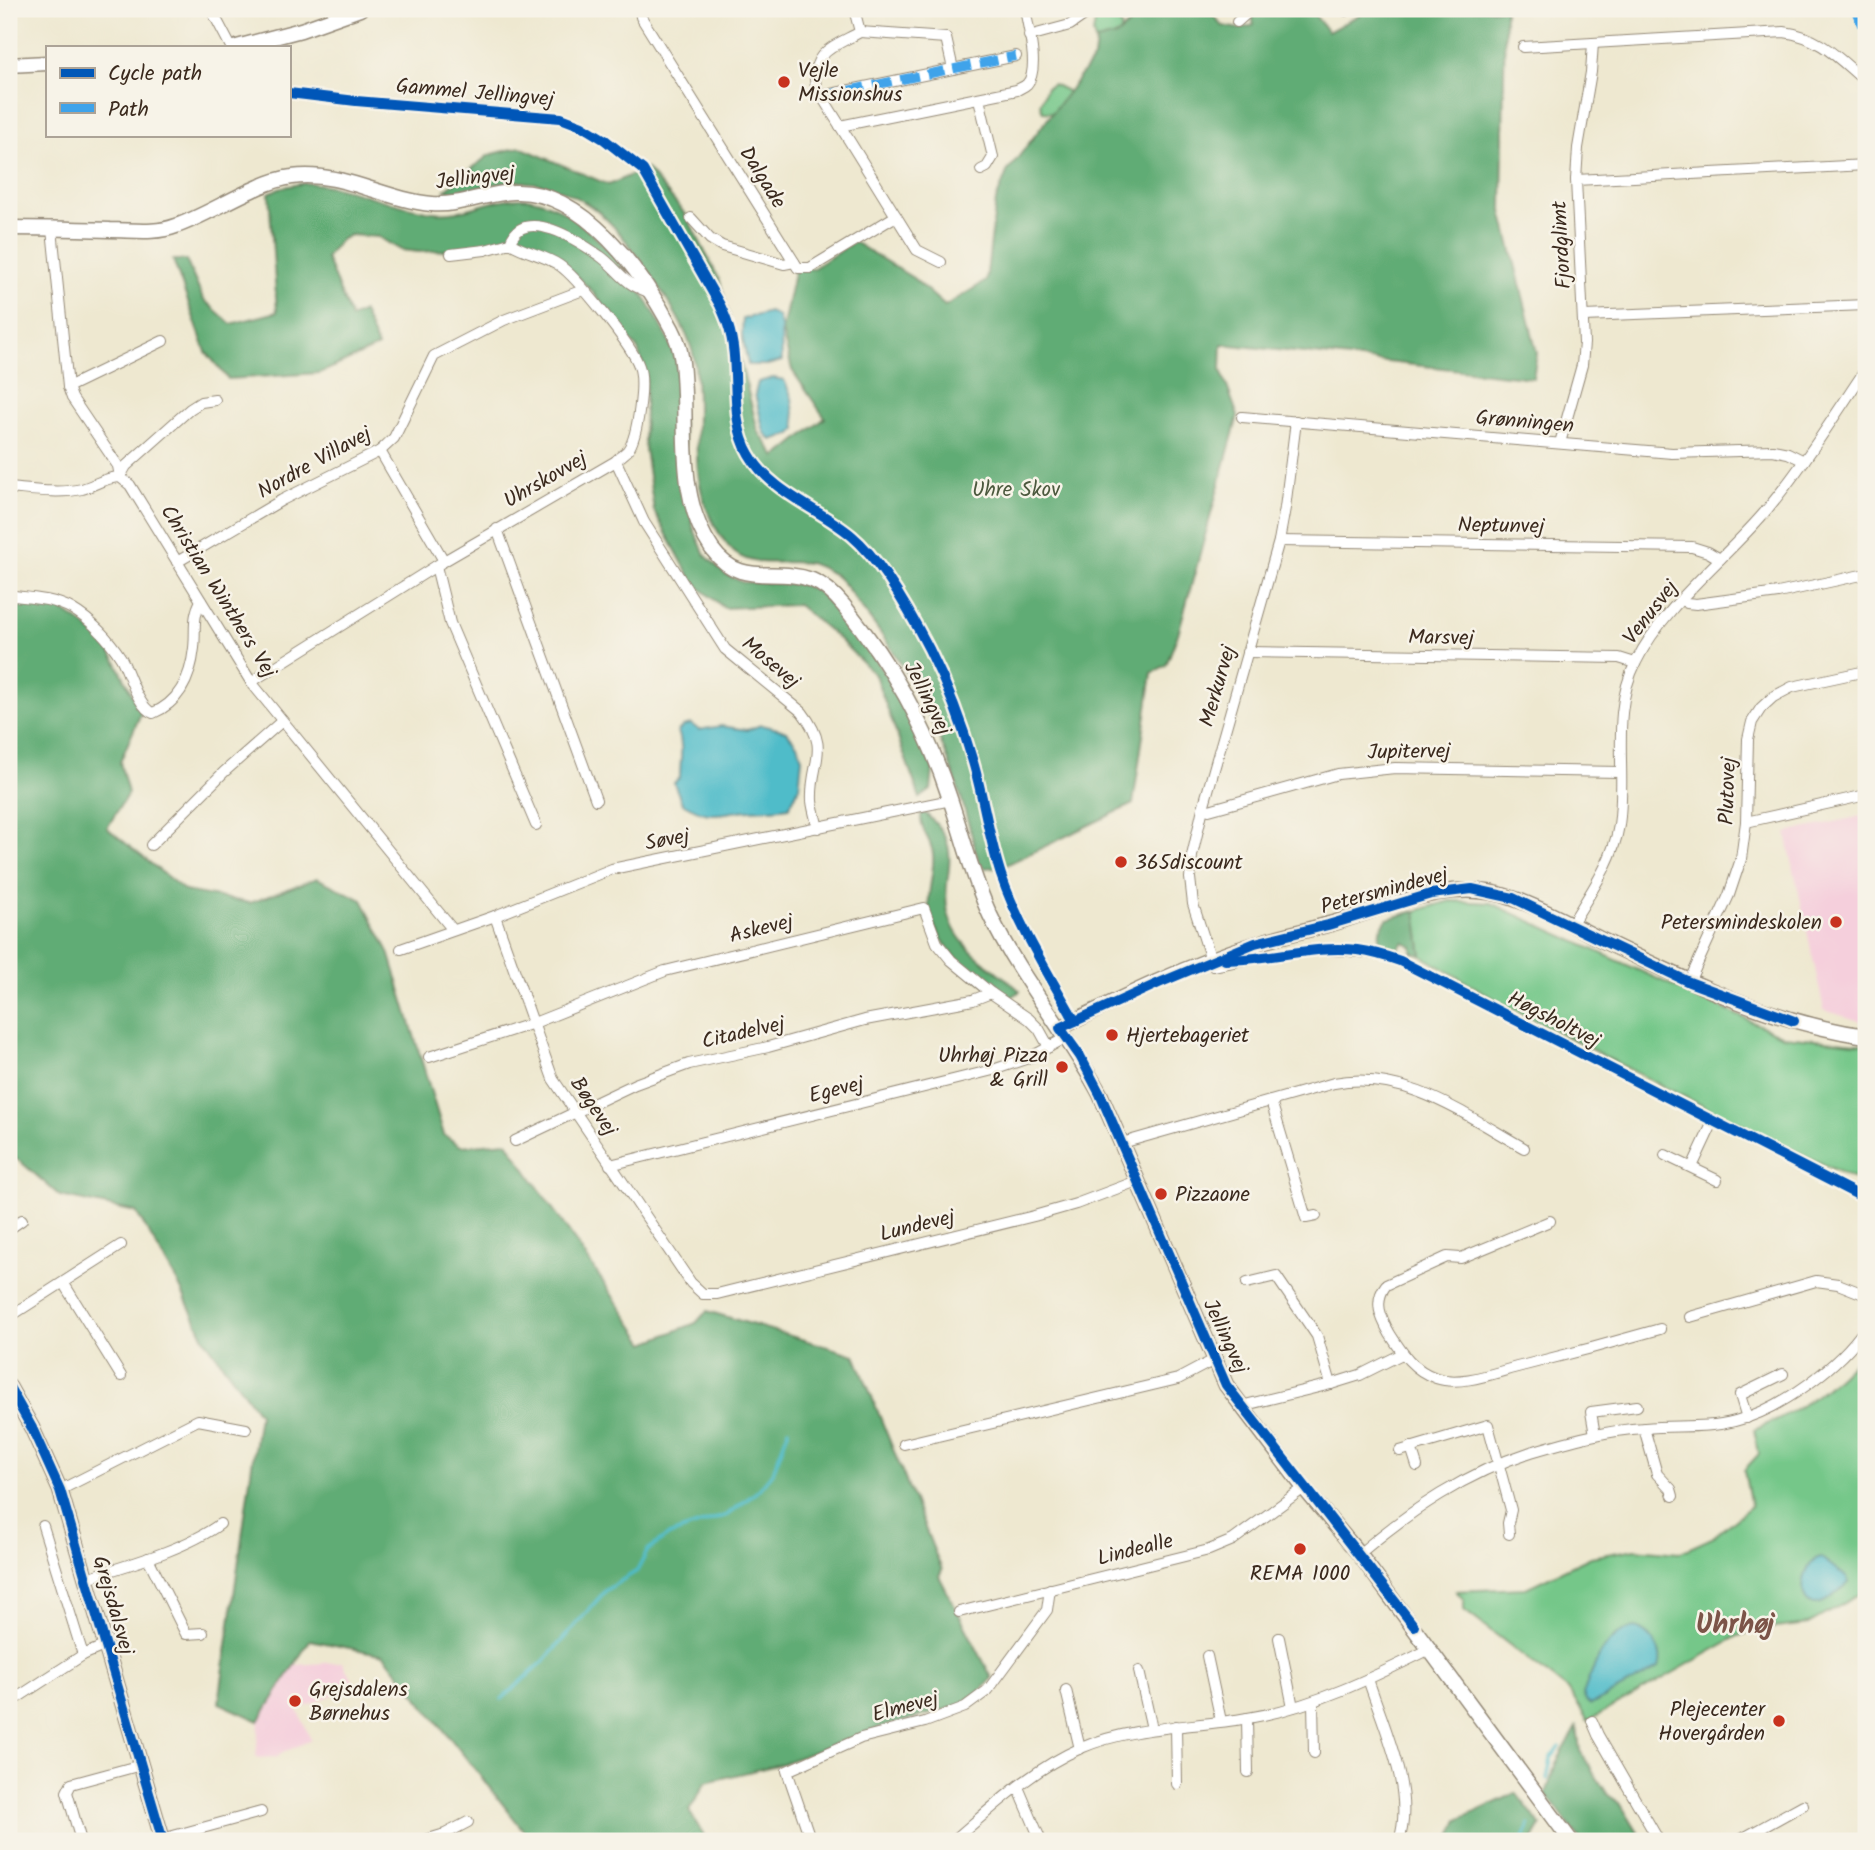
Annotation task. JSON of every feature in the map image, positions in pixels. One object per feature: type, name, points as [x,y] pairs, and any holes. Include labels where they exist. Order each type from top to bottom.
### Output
[{"type":"main road","points":[[241,46],[301,30],[360,9]]},
{"type":"main road","points":[[9,65],[46,63]]},
{"type":"main road","name":"Jellingvej","points":[[9,228],[162,230],[292,177],[331,179],[430,204],[465,202],[503,192],[533,193],[564,204],[594,226],[623,256],[649,292],[673,331],[682,355],[685,475],[695,514],[712,548],[734,569],[756,576],[807,578],[834,594],[892,669],[911,704],[951,800],[969,862],[991,918],[1029,985],[1064,1033],[1100,1094],[1226,1385],[1304,1488],[1359,1554],[1571,1841]]},
{"type":"main road","name":"Petersmindevej","points":[[1064,1033],[1211,960],[1255,943],[1328,925],[1432,894],[1472,889],[1513,898],[1689,982],[1794,1021],[1866,1036]]},
{"type":"main road","name":"Grejsdalsvej","points":[[9,1387],[32,1428],[60,1490],[163,1840]]},
{"type":"street","points":[[211,9],[230,46]]},
{"type":"street","name":"Dalgade","points":[[640,9],[641,17],[794,262]]},
{"type":"street","points":[[855,9],[860,32]]},
{"type":"street","points":[[840,126],[979,99],[1017,90],[1027,84],[1034,64],[1025,9]]},
{"type":"street","points":[[1029,36],[1070,25],[1093,9]]},
{"type":"street","points":[[1237,22],[1246,14],[1245,9]]},
{"type":"street","points":[[941,262],[917,250],[821,96],[814,75],[818,59],[827,50],[860,32],[946,38],[953,69]]},
{"type":"street","points":[[1523,47],[1784,32],[1802,34],[1818,41],[1866,82]]},
{"type":"street","name":"Fjordglimt","points":[[1560,443],[1582,365],[1584,342],[1576,180],[1593,43]]},
{"type":"street","points":[[821,96],[1016,56]]},
{"type":"street","name":"Gammel Jellingvej","points":[[290,93],[369,103],[561,118],[582,126],[605,140],[643,170]]},
{"type":"street","points":[[979,99],[993,157],[988,166],[981,170]]},
{"type":"street","points":[[1576,180],[1866,165]]},
{"type":"street","points":[[691,218],[710,239],[722,246],[784,264],[794,262],[798,268],[810,268],[896,216]]},
{"type":"street","points":[[451,254],[485,250],[510,243],[517,230],[524,227],[534,225],[552,228],[602,257],[632,284],[649,292]]},
{"type":"street","name":"Christian Winthers Vej","points":[[52,229],[68,387],[72,398],[118,466],[120,477],[130,485],[251,682],[453,930]]},
{"type":"street","name":"Uhrskovvej","points":[[251,682],[440,563],[615,461],[627,451],[632,440],[640,398],[640,369],[635,356],[625,340],[560,266],[510,243]]},
{"type":"street","name":"Nordre Villavej","points":[[177,562],[282,500],[380,451],[394,438],[434,356],[505,320],[583,290]]},
{"type":"street","points":[[1584,316],[1866,305]]},
{"type":"street","points":[[68,387],[163,341]]},
{"type":"street","name":"Venusvej","points":[[1571,925],[1603,873],[1614,846],[1619,823],[1621,717],[1625,693],[1635,663],[1645,646],[1682,600],[1763,514],[1804,461],[1866,369]]},
{"type":"street","points":[[9,488],[62,491],[120,477],[126,466],[190,409],[201,402],[215,400]]},
{"type":"street","name":"Grønningen","points":[[1242,417],[1672,453],[1773,450],[1788,453],[1804,461]]},
{"type":"street","name":"Merkurvej","points":[[1211,960],[1193,904],[1190,878],[1192,856],[1203,808],[1279,541],[1296,421]]},
{"type":"street","points":[[380,451],[440,563],[450,623],[536,825]]},
{"type":"street","name":"Mosevej","points":[[615,461],[644,522],[725,649],[802,712],[811,723],[819,747],[812,800],[818,828]]},
{"type":"street","points":[[497,529],[596,800]]},
{"type":"street","name":"Neptunvej","points":[[1279,541],[1692,547],[1720,559]]},
{"type":"street","points":[[1682,600],[1696,604],[1779,593],[1866,574]]},
{"type":"street","points":[[14,596],[51,601],[69,607],[87,619],[120,657],[143,707],[153,713],[174,701],[180,692],[194,650],[194,611],[201,601]]},
{"type":"street","name":"Marsvej","points":[[1247,652],[1619,658],[1635,663]]},
{"type":"street","name":"Plutovej","points":[[1689,982],[1729,895],[1741,859],[1746,822],[1748,739],[1752,722],[1761,708],[1773,697],[1792,687],[1866,671]]},
{"type":"street","points":[[152,845],[224,772],[282,721]]},
{"type":"street","name":"Jupitervej","points":[[1203,808],[1209,810],[1339,774],[1368,770],[1395,768],[1620,772]]},
{"type":"street","points":[[1746,822],[1866,795]]},
{"type":"street","name":"Søvej","points":[[401,949],[495,916],[612,869],[951,800]]},
{"type":"street","name":"Askevej","points":[[429,1057],[534,1023],[665,971],[924,908],[937,943],[951,960],[1029,1019],[1039,1029],[1049,1047]]},
{"type":"street","name":"Bøgevej","points":[[495,916],[553,1079],[691,1283],[703,1294]]},
{"type":"street","name":"Høgsholtvej","points":[[1211,960],[1213,966],[1292,953],[1354,950],[1377,953],[1400,961],[1866,1199]]},
{"type":"street","name":"Citadelvej","points":[[515,1141],[635,1084],[689,1064],[768,1047],[865,1020],[973,1000],[992,993]]},
{"type":"street","name":"Egevej","points":[[610,1165],[993,1070],[1031,1057],[1049,1047],[1064,1033]]},
{"type":"street","points":[[1122,1143],[1350,1080],[1377,1080],[1418,1090],[1524,1148]]},
{"type":"street","points":[[1270,1101],[1306,1218],[1315,1216]]},
{"type":"street","points":[[1692,1167],[1713,1122]]},
{"type":"street","points":[[1665,1155],[1717,1180]]},
{"type":"street","name":"Lundevej","points":[[703,1294],[717,1294],[1034,1216],[1076,1204],[1137,1181]]},
{"type":"street","points":[[9,1229],[22,1220]]},
{"type":"street","points":[[1550,1221],[1461,1258],[1447,1257],[1386,1285],[1380,1293],[1378,1304],[1382,1320],[1402,1354],[1420,1371],[1452,1381],[1587,1350],[1660,1329]]},
{"type":"street","points":[[9,1317],[121,1245]]},
{"type":"street","points":[[1247,1283],[1276,1276],[1317,1336],[1331,1384]]},
{"type":"street","points":[[1689,1317],[1816,1281],[1838,1284],[1866,1295]]},
{"type":"street","points":[[64,1283],[121,1376]]},
{"type":"street","points":[[1359,1554],[1428,1501],[1467,1478],[1532,1452],[1595,1435],[1644,1427],[1708,1426],[1747,1418],[1768,1409],[1789,1397],[1843,1355],[1866,1327]]},
{"type":"street","points":[[1241,1406],[1360,1375],[1402,1354]]},
{"type":"street","points":[[904,1444],[1178,1379],[1214,1360]]},
{"type":"street","points":[[1747,1418],[1740,1395],[1783,1374]]},
{"type":"street","points":[[1595,1435],[1591,1412],[1637,1406]]},
{"type":"street","points":[[60,1490],[198,1420],[246,1429]]},
{"type":"street","points":[[1400,1451],[1489,1425],[1511,1510],[1509,1534]]},
{"type":"street","points":[[1644,1427],[1657,1474],[1671,1489],[1673,1496]]},
{"type":"street","points":[[1411,1447],[1417,1466]]},
{"type":"street","name":"Lindealle","points":[[959,1612],[1189,1556],[1221,1545],[1252,1528],[1304,1488]]},
{"type":"street","points":[[87,1578],[148,1558],[204,1535],[220,1524]]},
{"type":"street","points":[[43,1527],[83,1654]]},
{"type":"street","points":[[148,1558],[186,1634],[203,1633]]},
{"type":"street","name":"Elmevej","points":[[811,1841],[787,1771],[861,1738],[925,1722],[965,1707],[988,1690],[1047,1610],[1050,1590]]},
{"type":"street","points":[[1279,1638],[1293,1707]]},
{"type":"street","points":[[9,1703],[83,1654],[106,1645]]},
{"type":"street","points":[[953,1841],[1049,1764],[1080,1749],[1119,1735],[1247,1718],[1313,1702],[1430,1649]]},
{"type":"street","points":[[1207,1656],[1221,1721]]},
{"type":"street","points":[[1139,1671],[1152,1729]]},
{"type":"street","points":[[1368,1679],[1401,1783],[1405,1804],[1399,1841]]},
{"type":"street","points":[[1066,1690],[1080,1749]]},
{"type":"street","points":[[1313,1702],[1314,1753]]},
{"type":"street","points":[[1247,1718],[1248,1772]]},
{"type":"street","points":[[1592,1721],[1659,1841]]},
{"type":"street","points":[[1176,1726],[1177,1784]]},
{"type":"street","points":[[81,1841],[67,1792],[71,1784],[141,1765]]},
{"type":"street","points":[[1018,1787],[1041,1841]]},
{"type":"street","points":[[1738,1841],[1803,1805]]},
{"type":"street","points":[[163,1840],[261,1812]]},
{"type":"street","points":[[422,1841],[445,1834],[468,1822]]},
{"type":"street","points":[[9,1834],[9,1841]]},
{"type":"shaded area","name":"Petersmindeskolen","points":[[1866,815],[1866,1023],[1824,1010],[1786,833]]},
{"type":"shaded area","name":"Grejsdalens Børnehus","points":[[342,1662],[354,1682],[339,1692],[298,1710],[311,1740],[278,1757],[256,1758],[259,1721],[294,1665]]},
{"type":"green space","name":"Uhre Skov","points":[[1176,9],[1213,15],[1223,26],[1240,29],[1254,25],[1250,9],[1310,9],[1328,32],[1370,9],[1505,9],[1502,211],[1537,353],[1533,378],[1222,344],[1221,370],[1238,416],[1178,634],[1166,665],[1152,673],[1133,804],[1004,866],[985,868],[979,863],[948,758],[927,712],[890,646],[844,584],[833,574],[809,563],[756,562],[746,559],[729,547],[714,524],[704,501],[699,478],[697,383],[690,343],[657,284],[629,245],[592,207],[549,186],[509,182],[465,191],[445,190],[489,155],[520,147],[609,185],[646,168],[686,215],[720,281],[758,431],[776,457],[825,418],[792,370],[782,331],[795,268],[812,269],[854,242],[913,278],[945,306],[986,281],[996,200],[1007,172],[1094,58],[1096,41],[1116,36],[1137,18]]},
{"type":"green space","points":[[1105,14],[1118,21],[1121,35],[1116,35],[1114,40],[1096,44],[1093,34],[1095,22]]},
{"type":"green space","points":[[1053,84],[1067,91],[1069,97],[1055,113],[1043,112],[1040,104],[1047,87]]},
{"type":"green space","points":[[305,183],[338,188],[401,206],[445,213],[500,200],[522,198],[546,203],[570,216],[594,235],[616,259],[654,312],[676,360],[693,527],[705,555],[725,574],[742,582],[800,584],[823,597],[861,637],[900,697],[933,769],[931,790],[920,798],[875,675],[839,639],[798,605],[724,608],[693,582],[654,511],[644,442],[646,377],[638,350],[590,289],[556,256],[507,238],[479,248],[419,252],[401,250],[378,237],[350,235],[340,240],[326,258],[351,318],[363,312],[378,347],[320,373],[228,379],[206,352],[173,260],[186,260],[203,299],[231,324],[277,312],[269,193],[279,188]]},
{"type":"green space","points":[[28,601],[58,607],[103,642],[116,661],[141,713],[120,762],[128,793],[107,828],[185,891],[250,903],[317,878],[362,900],[389,952],[444,1135],[461,1146],[507,1142],[645,1343],[696,1323],[707,1311],[855,1355],[942,1570],[939,1576],[992,1678],[986,1686],[959,1706],[878,1728],[781,1764],[706,1782],[689,1811],[707,1841],[532,1841],[384,1655],[310,1640],[259,1721],[219,1703],[259,1414],[204,1338],[177,1281],[136,1212],[60,1196],[9,1155],[9,631],[12,630],[13,602]]},
{"type":"green space","points":[[925,813],[939,827],[949,853],[946,892],[951,922],[972,952],[1020,991],[1010,998],[972,973],[939,935],[929,908],[933,854],[922,826],[921,814]]},
{"type":"green space","points":[[1450,901],[1491,903],[1783,1036],[1866,1044],[1866,1185],[1654,1082],[1506,1005],[1422,956],[1416,911]]},
{"type":"green space","points":[[1416,911],[1422,956],[1412,952],[1412,946],[1404,942],[1397,949],[1379,945],[1380,930],[1387,919]]},
{"type":"green space","points":[[1866,1349],[1866,1591],[1808,1624],[1756,1630],[1738,1636],[1588,1721],[1568,1690],[1464,1610],[1464,1600],[1456,1591],[1526,1588],[1591,1557],[1635,1549],[1679,1553],[1712,1538],[1751,1506],[1744,1470],[1759,1454],[1754,1430],[1815,1396]]},
{"type":"green space","points":[[1577,1727],[1580,1751],[1608,1795],[1620,1803],[1643,1841],[1581,1841],[1546,1794],[1556,1763]]},
{"type":"green space","points":[[1516,1793],[1541,1825],[1532,1841],[1449,1841],[1458,1820]]},
{"type":"water","points":[[769,312],[778,316],[781,326],[782,361],[767,365],[748,365],[742,335],[743,319]]},
{"type":"water","points":[[773,378],[784,380],[792,398],[796,429],[792,434],[771,440],[764,432],[755,394],[758,382]]},
{"type":"water","points":[[691,724],[699,730],[721,726],[747,730],[761,725],[786,731],[798,746],[802,758],[799,788],[789,807],[710,814],[682,803],[674,783],[680,777],[681,748],[678,731]]},
{"type":"water","points":[[1820,1557],[1847,1577],[1848,1583],[1828,1599],[1812,1604],[1806,1600],[1803,1585],[1809,1568]]},
{"type":"water","points":[[1636,1628],[1647,1634],[1658,1649],[1659,1668],[1591,1705],[1583,1694],[1601,1653],[1616,1636]]},
{"type":"waterway","points":[[502,1699],[544,1661],[606,1590],[637,1571],[648,1550],[669,1535],[727,1515],[758,1491],[773,1472],[789,1429]]},
{"type":"waterway","points":[[1547,1779],[1551,1758],[1560,1747]]},
{"type":"waterway","points":[[1523,1841],[1529,1825]]},
{"type":"marked path","points":[[1855,9],[1866,36]]},
{"type":"marked path","points":[[821,96],[1016,56]]},
{"type":"cycle path","points":[[290,93],[561,118],[582,126],[605,140],[643,170],[726,320],[734,357],[738,424],[749,454],[758,468],[783,490],[839,526],[863,547],[895,589],[929,649],[964,733],[1008,894],[1035,950],[1075,1021]]},
{"type":"cycle path","points":[[1414,1626],[1226,1385],[1100,1094],[1080,1056],[1060,1028],[1255,943],[1328,925],[1431,894],[1472,889],[1513,898],[1689,982],[1794,1021]]},
{"type":"cycle path","points":[[1225,960],[1341,949],[1368,952],[1400,961],[1866,1199]]},
{"type":"cycle path","points":[[9,1387],[32,1428],[60,1490],[163,1841]]},
{"type":"place","name":"Vejle Missionshus","points":[[784,82]]},
{"type":"place","name":"365discount","points":[[1121,862]]},
{"type":"place","name":"Petersmindeskolen","points":[[1836,922]]},
{"type":"place","name":"Hjertebageriet","points":[[1112,1035]]},
{"type":"place","name":"Uhrhøj Pizza & Grill","points":[[1062,1067]]},
{"type":"place","name":"Pizzaone","points":[[1161,1194]]},
{"type":"place","name":"REMA 1000","points":[[1300,1549]]},
{"type":"place","name":"Grejsdalens Børnehus","points":[[295,1701]]},
{"type":"place","name":"Plejecenter Hovergården","points":[[1779,1721]]},
{"type":"district","name":"Uhrhøj","points":[[1735,1623]]}]
